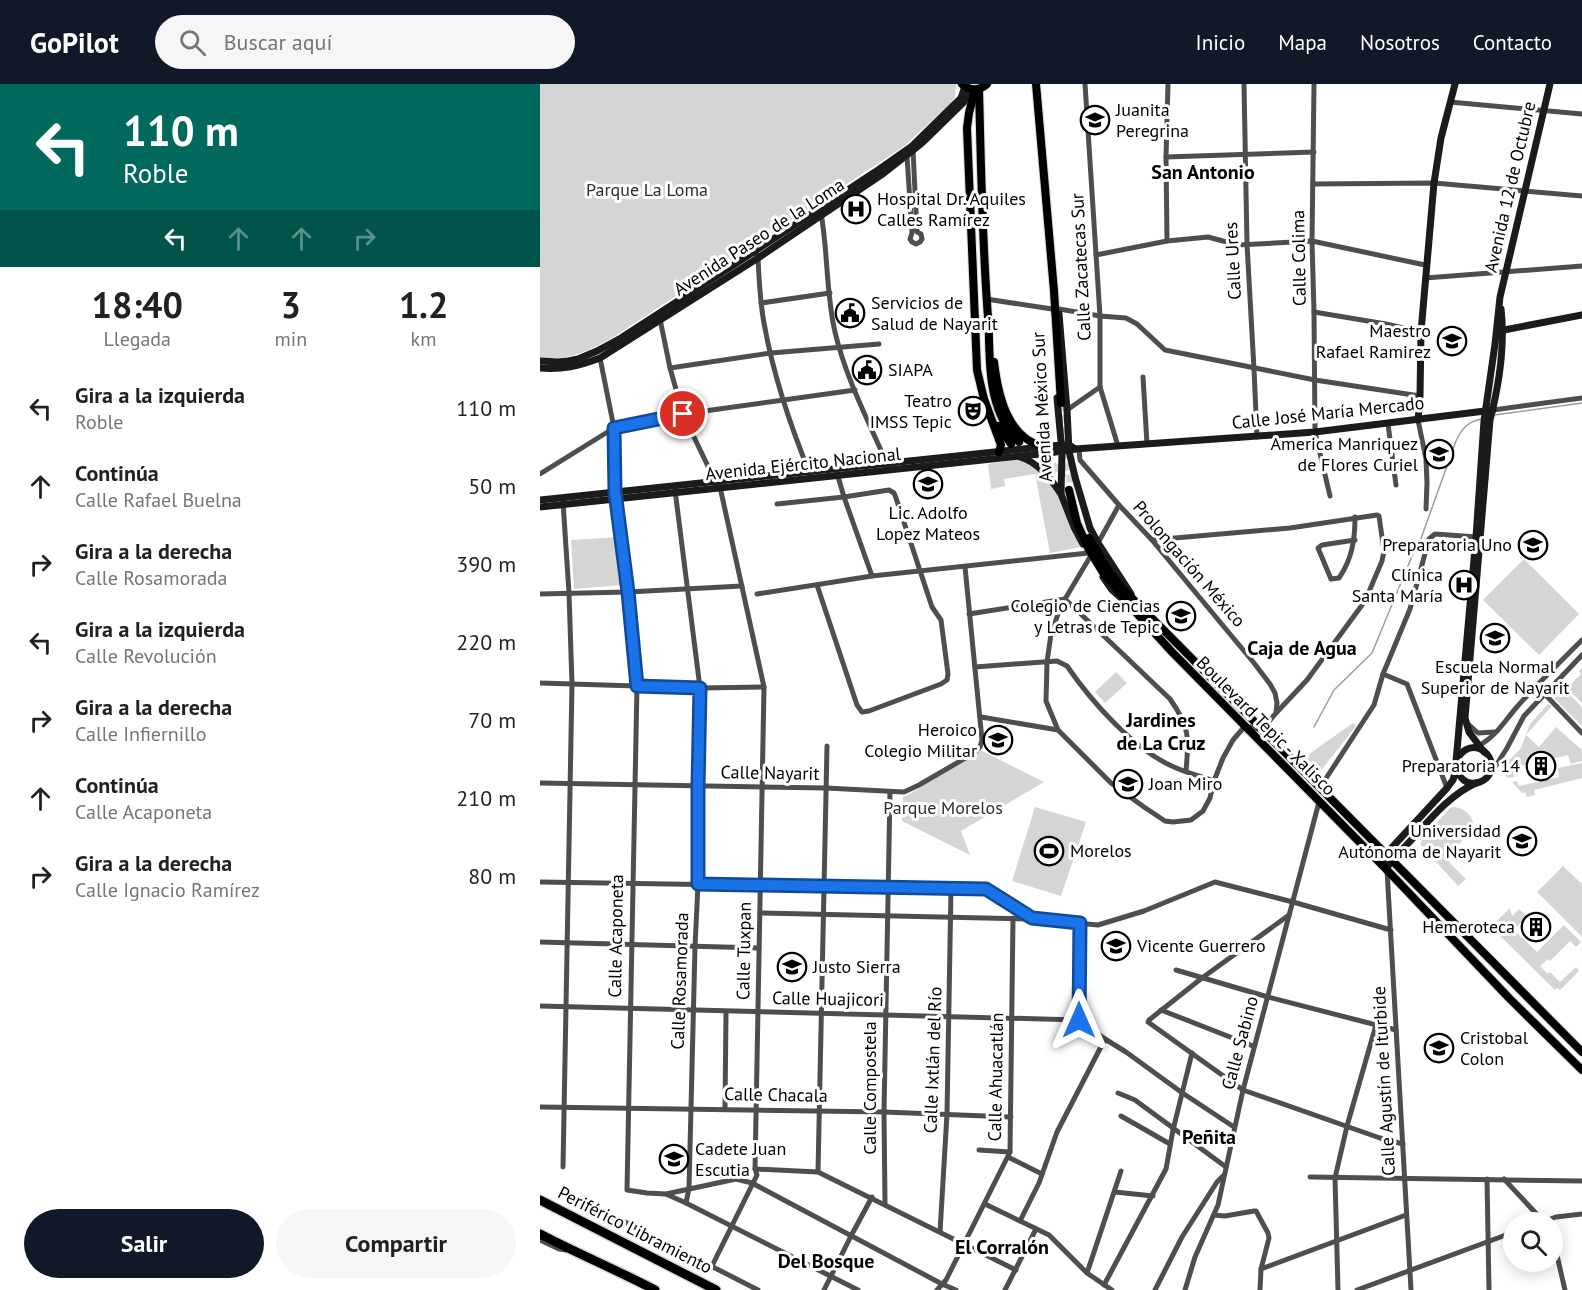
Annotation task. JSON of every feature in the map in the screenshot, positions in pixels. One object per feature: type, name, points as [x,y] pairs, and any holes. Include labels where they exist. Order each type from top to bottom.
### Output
[{"type":"highway","name":"Periférico Libramiento","points":[[540,1200],[716,1290]]},
{"type":"highway","points":[[540,1234],[655,1290]]},
{"type":"main road","points":[[970,88],[987,84]]},
{"type":"main road","name":"Avenida México Sur","points":[[1036,84],[1069,448],[1090,528],[1134,606]]},
{"type":"main road","points":[[1418,420],[1425,265],[1434,183],[1441,138],[1455,84]]},
{"type":"main road","name":"Avenida 12 de Octubre","points":[[1465,718],[1488,415],[1499,331],[1500,297],[1550,84]]},
{"type":"main road","points":[[970,88],[983,234],[990,372],[994,397],[1015,443],[998,426],[986,397],[977,353]]},
{"type":"main road","points":[[970,88],[967,128],[977,370],[979,386],[1001,445],[999,452]]},
{"type":"main road","name":"Avenida Paseo de la Loma","points":[[540,361],[558,362],[588,355],[660,315],[756,255],[909,152],[970,88]]},
{"type":"main road","points":[[972,236],[983,234]]},
{"type":"main road","points":[[1054,291],[1061,403]]},
{"type":"main road","name":"Avenida México Sur","points":[[1055,309],[1067,410],[1069,448],[1067,491],[1074,527],[1112,590],[1134,606]]},
{"type":"main road","name":"Avenida Paseo de la Loma","points":[[540,368],[574,367],[600,358],[660,315]]},
{"type":"main road","points":[[1499,331],[1582,315]]},
{"type":"main road","points":[[989,331],[1000,396],[1011,424],[1030,442],[1044,447]]},
{"type":"main road","name":"Calle José María Mercado","points":[[1069,448],[1257,437],[1488,415]]},
{"type":"main road","name":"Avenida Ejército Nacional","points":[[888,467],[1044,447],[1069,448]]},
{"type":"main road","name":"Avenida Ejército Nacional","points":[[540,500],[563,501],[616,496],[837,472],[1018,456],[1069,448]]},
{"type":"main road","points":[[1018,456],[1030,460],[1067,491],[1088,548],[1102,571],[1134,606]]},
{"type":"main road","name":"Avenida Ejército Nacional","points":[[540,507],[563,501]]},
{"type":"main road","name":"Avenida 12 de Octubre","points":[[1457,763],[1478,537]]},
{"type":"main road","name":"Boulevard Tepic - Xalisco","points":[[1134,606],[1172,652],[1582,1070]]},
{"type":"main road","name":"Boulevard Tepic - Xalisco","points":[[1134,606],[1262,730],[1582,1052]]},
{"type":"main road","points":[[1387,870],[1391,861],[1456,794],[1482,782],[1491,769],[1488,755],[1469,732],[1465,718]]},
{"type":"main road","name":"Avenida 12 de Octubre","points":[[1385,855],[1447,788],[1454,777],[1460,754],[1470,748],[1482,748]]},
{"type":"main road","points":[[1457,763],[1459,776],[1464,781],[1476,783]]},
{"type":"main road","points":[[1385,855],[1387,870]]},
{"type":"street","name":"Calle Zacatecas Sur","points":[[1085,84],[1100,316],[1100,387],[1118,446]]},
{"type":"street","points":[[1167,241],[1168,84]]},
{"type":"street","name":"Calle Ures","points":[[1244,84],[1247,244],[1257,437]]},
{"type":"street","name":"Calle Colima","points":[[1314,84],[1312,241],[1315,432],[1329,496]]},
{"type":"street","points":[[1450,102],[1582,114]]},
{"type":"street","points":[[909,152],[913,212],[910,238],[916,244],[922,238],[917,232],[913,212]]},
{"type":"street","points":[[1166,157],[1314,152]]},
{"type":"street","points":[[1314,184],[1434,183],[1582,196]]},
{"type":"street","points":[[820,212],[834,329],[839,349],[888,467]]},
{"type":"street","points":[[1096,255],[1167,241],[1208,237],[1238,245],[1312,241],[1425,265]]},
{"type":"street","points":[[756,255],[764,323],[771,353],[783,400],[810,475]]},
{"type":"street","points":[[1425,278],[1582,266]]},
{"type":"street","points":[[761,303],[830,293]]},
{"type":"street","points":[[986,299],[1126,318],[1137,324],[1166,350],[1254,369],[1420,396]]},
{"type":"street","points":[[1314,312],[1421,332]]},
{"type":"street","name":"Calle Tuxpan","points":[[660,315],[670,368],[683,414],[717,484],[764,687],[755,1169],[757,1175],[712,1266]]},
{"type":"street","points":[[670,368],[771,353],[879,344]]},
{"type":"street","points":[[600,358],[614,428],[616,496]]},
{"type":"street","points":[[1143,377],[1147,444]]},
{"type":"street","points":[[1067,410],[1100,387]]},
{"type":"street","points":[[540,474],[614,428],[683,414],[855,390]]},
{"type":"street","name":"Calle José María Mercado","points":[[1488,415],[1582,398]]},
{"type":"street","points":[[1418,420],[1426,459],[1428,483],[1426,509]]},
{"type":"street","points":[[1388,424],[1396,485]]},
{"type":"street","name":"Prolongación México","points":[[1069,448],[1152,540],[1254,663],[1275,693],[1276,713]]},
{"type":"street","points":[[837,472],[872,576]]},
{"type":"street","name":"Calle Rosamorada","points":[[675,489],[700,688],[698,884],[689,1188],[686,1203]]},
{"type":"street","points":[[777,504],[889,490],[894,493],[932,606],[941,621],[948,677],[941,684],[862,712],[857,705],[817,585]]},
{"type":"street","name":"Calle Acaponeta","points":[[616,496],[637,686],[626,1187],[629,1191],[666,1194]]},
{"type":"street","points":[[563,501],[572,684],[563,1167]]},
{"type":"street","points":[[1098,543],[1119,505]]},
{"type":"street","points":[[1089,555],[1065,599],[1051,634],[1047,662],[1046,701],[1059,730],[1111,783],[1165,821],[1184,822],[1203,811],[1233,740],[1245,726],[1262,730],[1307,680],[1365,601],[1384,551],[1377,515],[1290,528],[1152,540]]},
{"type":"street","points":[[1354,517],[1355,540],[1346,568],[1339,578],[1331,579],[1318,548],[1322,545],[1355,540]]},
{"type":"street","points":[[1319,789],[1374,705],[1383,674],[1410,609],[1431,536],[1435,534],[1478,537]]},
{"type":"street","points":[[757,594],[872,576],[1089,555]]},
{"type":"street","points":[[965,567],[981,717],[1059,730]]},
{"type":"street","points":[[540,594],[742,586]]},
{"type":"street","points":[[969,614],[1065,599]]},
{"type":"street","points":[[1065,599],[1170,699],[1181,715],[1187,730],[1186,771]]},
{"type":"street","points":[[1482,748],[1516,708],[1582,640]]},
{"type":"street","points":[[1569,653],[1577,661]]},
{"type":"street","points":[[1486,778],[1507,748],[1524,716],[1582,655]]},
{"type":"street","points":[[975,667],[1047,662],[1057,662],[1067,666],[1100,709],[1120,729],[1150,753],[1173,767],[1214,781]]},
{"type":"street","points":[[1383,674],[1407,684],[1447,788]]},
{"type":"street","points":[[540,683],[700,688],[764,687]]},
{"type":"street","points":[[1537,686],[1582,733]]},
{"type":"street","name":"Calle Nayarit","points":[[540,783],[826,788],[904,792],[963,761],[980,747],[981,717]]},
{"type":"street","points":[[1465,718],[1472,729],[1478,733],[1496,732]]},
{"type":"street","points":[[818,1172],[827,746]]},
{"type":"street","name":"Calle Compostela","points":[[885,1204],[885,1016],[890,792]]},
{"type":"street","name":"Calle Sabino","points":[[1185,1290],[1195,1257],[1218,1205],[1253,1046],[1319,802]]},
{"type":"street","name":"Calle Agustín de Iturbide","points":[[1387,870],[1411,1290]]},
{"type":"street","points":[[540,882],[986,889],[1032,918]]},
{"type":"street","points":[[760,913],[1032,918],[1098,925],[1144,911],[1215,882],[1390,930]]},
{"type":"street","name":"Calle Ixtlán del Río","points":[[940,1232],[947,1114],[951,888]]},
{"type":"street","points":[[1289,915],[1202,978],[1148,1022],[1242,1090],[1403,1144]]},
{"type":"street","name":"Calle Ahuacatlán","points":[[938,1290],[946,1280],[965,1244],[1009,1154],[1013,918]]},
{"type":"street","points":[[1080,923],[1079,1020],[1234,1127]]},
{"type":"street","points":[[540,942],[759,948]]},
{"type":"street","points":[[1176,970],[1268,997],[1396,1030]]},
{"type":"street","name":"Calle Huajicori","points":[[540,1006],[1079,1020]]},
{"type":"street","points":[[1161,1010],[1253,1046]]},
{"type":"street","points":[[725,1109],[726,1012]]},
{"type":"street","points":[[1338,1290],[1335,1178],[1347,1125],[1376,1025]]},
{"type":"street","points":[[1020,1221],[1058,1132],[1105,1039]]},
{"type":"street","points":[[1104,1285],[1166,1169],[1181,1092],[1192,1053]]},
{"type":"street","points":[[1119,1093],[1134,1100],[1226,1167]]},
{"type":"street","name":"Calle Chacala","points":[[540,1107],[884,1112],[1011,1117]]},
{"type":"street","points":[[1121,1116],[1170,1144]]},
{"type":"street","points":[[979,1150],[1009,1154],[1042,1174]]},
{"type":"street","points":[[755,1169],[818,1172],[1016,1270]]},
{"type":"street","points":[[1087,1273],[1121,1171]]},
{"type":"street","points":[[1155,1290],[1182,1238],[1216,1182],[1224,1176]]},
{"type":"street","points":[[1310,1177],[1582,1180]]},
{"type":"street","points":[[666,1194],[736,1179],[752,1183],[956,1290]]},
{"type":"street","points":[[1487,1179],[1489,1290]]},
{"type":"street","points":[[1504,1179],[1534,1212]]},
{"type":"street","points":[[1115,1192],[1153,1196]]},
{"type":"street","points":[[666,1194],[858,1290]]},
{"type":"street","points":[[572,1195],[758,1290]]},
{"type":"street","points":[[824,1290],[872,1197]]},
{"type":"street","points":[[985,1204],[1049,1234],[1087,1273],[1112,1290]]},
{"type":"street","points":[[1214,1215],[1225,1216],[1256,1211],[1269,1238],[1261,1269],[1260,1290]]},
{"type":"street","points":[[1563,1216],[1582,1214]]},
{"type":"street","points":[[1261,1269],[1407,1215]]},
{"type":"street","points":[[1005,1290],[1036,1229]]},
{"type":"street","points":[[1357,1290],[1503,1236]]},
{"type":"street","points":[[540,1239],[559,1249],[571,1250]]},
{"type":"street","points":[[1561,1272],[1565,1290]]},
{"type":"green space","name":"Parque La Loma","points":[[540,84],[956,84],[956,86],[955,97],[950,104],[903,147],[612,338],[578,354],[560,358],[540,358]]},
{"type":"green space","points":[[1028,458],[1047,472],[1064,504],[1081,547],[1050,553],[1035,474],[1004,479],[1005,486],[991,489],[988,464]]},
{"type":"green space","points":[[620,537],[623,585],[574,589],[571,540]]},
{"type":"green space","points":[[1524,559],[1579,614],[1539,655],[1483,600]]},
{"type":"green space","points":[[1582,668],[1582,703],[1567,688],[1581,674],[1579,671]]},
{"type":"green space","points":[[1116,672],[1127,683],[1105,703],[1095,692]]},
{"type":"green space","points":[[1563,688],[1582,707],[1582,726],[1554,698]]},
{"type":"green space","points":[[1548,704],[1552,706],[1526,735],[1539,747],[1556,727],[1582,750],[1582,761],[1571,764],[1568,755],[1512,768],[1514,777],[1508,778],[1500,770],[1521,748],[1530,724]]},
{"type":"green space","points":[[1353,723],[1356,726],[1319,773],[1305,757]]},
{"type":"green space","name":"Parque Morelos","points":[[980,750],[1044,782],[961,831],[970,855],[902,821],[903,797]]},
{"type":"green space","points":[[1582,763],[1582,778],[1534,790],[1535,795],[1527,797],[1525,792],[1522,793],[1512,782],[1517,781],[1519,786],[1559,777],[1558,768]]},
{"type":"green space","name":"Morelos","points":[[1035,807],[1086,822],[1061,896],[1012,881]]},
{"type":"green space","points":[[1454,807],[1469,814],[1474,829],[1453,850],[1449,862],[1466,879],[1458,886],[1420,844],[1450,808]]},
{"type":"green space","points":[[1563,866],[1582,884],[1582,937],[1537,892]]},
{"type":"green space","points":[[1510,908],[1512,916],[1519,909],[1527,916],[1514,930],[1537,952],[1564,925],[1581,942],[1576,947],[1570,941],[1550,961],[1548,959],[1540,966],[1560,982],[1576,967],[1579,971],[1560,990],[1557,988],[1555,990],[1491,927]]},
{"type":"waterway","points":[[1494,415],[1582,403]]},
{"type":"waterway","points":[[1314,727],[1334,690],[1372,653],[1419,544],[1456,441],[1466,426],[1481,419]]},
{"type":"tunnel","points":[[1061,403],[1071,486]]},
{"type":"tunnel","points":[[1032,453],[1050,463],[1064,478]]},
{"type":"place","name":"Juanita Peregrina","points":[[1095,120]]},
{"type":"place","name":"Hospital Dr. Aquiles Calles Ramírez","points":[[856,209]]},
{"type":"place","name":"Servicios de Salud de Nayarit","points":[[850,313]]},
{"type":"place","name":"Maestro Rafael Ramirez","points":[[1452,341]]},
{"type":"place","name":"SIAPA","points":[[867,370]]},
{"type":"place","name":"Teatro IMSS Tepic","points":[[973,411]]},
{"type":"place","name":"America Manriquez de Flores Curiel","points":[[1439,454]]},
{"type":"place","name":"Lic. Adolfo Lopez Mateos","points":[[928,484]]},
{"type":"place","name":"Preparatoria Uno","points":[[1533,545]]},
{"type":"place","name":"Clínica Santa María","points":[[1464,585]]},
{"type":"place","name":"Colegio de Ciencias y Letras de Tepic","points":[[1181,616]]},
{"type":"place","name":"Escuela Normal Superior de Nayarit","points":[[1495,638]]},
{"type":"place","name":"Heroico Colegio Militar","points":[[998,740]]},
{"type":"place","name":"Preparatoria 14","points":[[1541,766]]},
{"type":"place","name":"Joan Miro","points":[[1128,784]]},
{"type":"place","name":"Universidad Autónoma de Nayarit","points":[[1522,841]]},
{"type":"place","name":"Morelos","points":[[1049,851]]},
{"type":"place","name":"Hemeroteca","points":[[1536,927]]},
{"type":"place","name":"Vicente Guerrero","points":[[1116,946]]},
{"type":"place","name":"Justo Sierra","points":[[792,967]]},
{"type":"place","name":"Cristobal Colon","points":[[1439,1048]]},
{"type":"place","name":"Cadete Juan Escutia","points":[[674,1159]]},
{"type":"district","name":"San Antonio","points":[[1203,172]]},
{"type":"district","name":"Caja de Agua","points":[[1302,648]]},
{"type":"district","name":"Jardines de La Cruz","points":[[1161,732]]},
{"type":"district","name":"Peñita","points":[[1209,1137]]},
{"type":"district","name":"El Corralón","points":[[1002,1247]]},
{"type":"district","name":"Del Bosque","points":[[826,1261]]},
{"type":"route","points":[[683,414],[614,428],[615,492],[637,686],[700,688],[698,884],[986,889],[1032,918],[1080,923],[1079,1020]]}]
